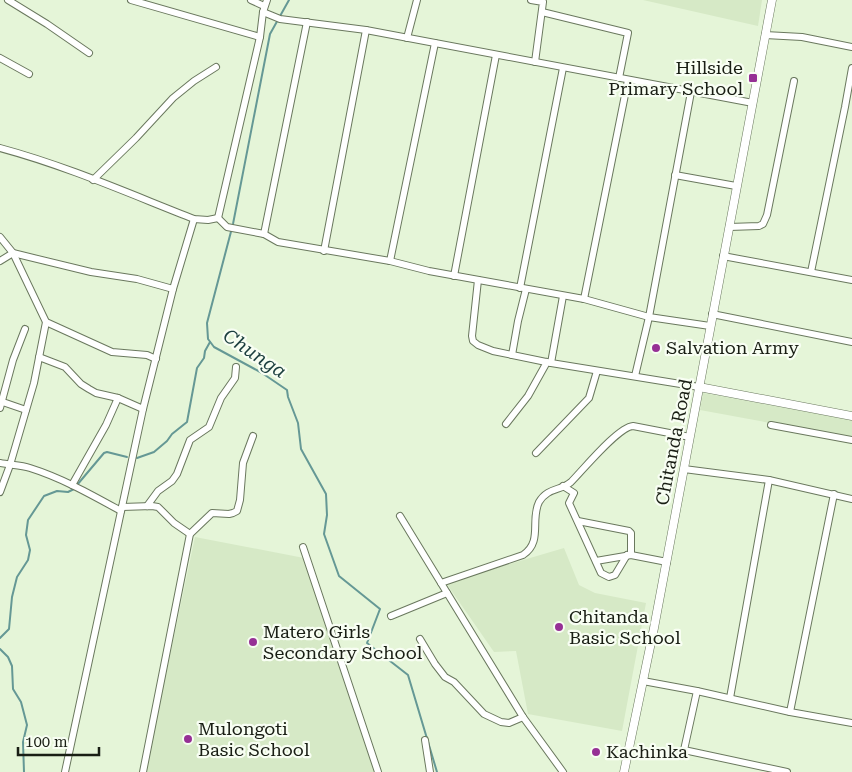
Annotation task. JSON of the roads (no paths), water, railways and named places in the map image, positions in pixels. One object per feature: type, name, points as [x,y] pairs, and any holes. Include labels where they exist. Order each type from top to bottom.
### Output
[{"type":"street","points":[[8,0],[89,53]]},
{"type":"street","points":[[131,0],[260,37]]},
{"type":"street","points":[[251,0],[265,6],[278,18],[366,30],[753,103]]},
{"type":"street","points":[[407,38],[416,0]]},
{"type":"street","points":[[531,0],[543,1],[535,62]]},
{"type":"street","name":"Chitanda Road","points":[[624,772],[667,562],[728,227],[772,0]]},
{"type":"street","points":[[218,218],[260,37],[265,6]]},
{"type":"street","points":[[542,12],[628,32],[619,78]]},
{"type":"street","points":[[264,234],[307,22]]},
{"type":"street","points":[[324,251],[366,30]]},
{"type":"street","points":[[764,35],[802,37],[852,47]]},
{"type":"street","points":[[390,261],[435,43]]},
{"type":"street","points":[[454,276],[496,55]]},
{"type":"street","points":[[0,58],[29,74]]},
{"type":"street","points":[[93,180],[173,98],[216,67]]},
{"type":"street","points":[[512,355],[563,68]]},
{"type":"street","points":[[811,272],[852,68]]},
{"type":"street","points":[[584,299],[628,80]]},
{"type":"street","points":[[728,227],[759,226],[763,224],[767,215],[794,81]]},
{"type":"street","points":[[635,376],[649,317],[691,92]]},
{"type":"street","points":[[0,148],[23,154],[194,219],[208,220],[218,218]]},
{"type":"street","points":[[675,174],[736,186]]},
{"type":"street","points":[[218,218],[227,227],[264,234],[278,242],[390,261],[454,276],[584,299],[649,317],[710,326]]},
{"type":"street","points":[[65,772],[143,409],[173,289],[194,219]]},
{"type":"street","points":[[0,238],[13,253],[46,322],[34,383],[10,465],[0,492]]},
{"type":"street","points":[[0,261],[13,253],[91,272],[137,278],[173,289]]},
{"type":"street","points":[[723,256],[852,280]]},
{"type":"street","points":[[478,280],[473,315],[473,341],[493,351],[852,416]]},
{"type":"street","points":[[506,424],[528,396],[549,362],[563,296]]},
{"type":"street","points":[[712,314],[852,342]]},
{"type":"street","points":[[46,322],[112,352],[147,355],[156,359]]},
{"type":"street","points":[[25,329],[16,350],[0,404],[26,410]]},
{"type":"street","points":[[39,357],[65,366],[81,384],[96,393],[118,398],[143,409]]},
{"type":"street","points":[[147,506],[158,491],[172,481],[177,474],[190,440],[209,427],[221,398],[235,378],[236,367]]},
{"type":"street","points":[[536,453],[589,398],[596,371]]},
{"type":"street","points":[[72,485],[106,426],[118,398]]},
{"type":"street","points":[[771,425],[852,440]]},
{"type":"street","points":[[441,583],[524,555],[530,551],[535,539],[536,510],[539,502],[551,490],[569,483],[603,449],[630,426],[690,437]]},
{"type":"street","points":[[143,772],[190,534],[198,524],[212,513],[228,514],[236,511],[240,500],[243,463],[253,436]]},
{"type":"street","points":[[0,463],[28,468],[72,485],[122,509],[147,506],[158,507],[174,524],[190,534]]},
{"type":"street","points":[[684,469],[769,480],[852,498]]},
{"type":"street","points":[[730,698],[769,480]]},
{"type":"street","points":[[563,486],[574,493],[569,503],[604,576],[613,577],[629,555],[631,534],[629,531],[578,521]]},
{"type":"street","points":[[790,712],[834,494]]},
{"type":"street","points":[[400,516],[524,717],[563,772]]},
{"type":"street","points":[[303,547],[378,772]]},
{"type":"street","points":[[596,561],[629,555],[667,562]]},
{"type":"street","points":[[391,616],[447,593]]},
{"type":"street","points":[[420,639],[445,677],[454,682],[484,714],[501,722],[509,723],[524,717]]},
{"type":"street","points":[[643,681],[852,723]]},
{"type":"street","points":[[697,691],[684,750],[787,772]]},
{"type":"street","points":[[425,740],[430,772]]},
{"type":"waterway","name":"Chunga","points":[[289,0],[270,34],[233,224],[207,323],[208,339],[214,347],[262,373],[287,390],[298,423],[301,449],[326,494],[327,515],[324,534],[339,576],[380,609],[367,643],[408,675],[437,772]]},
{"type":"waterway","points":[[137,458],[154,452],[187,422],[197,368],[204,358],[205,351],[210,342]]},
{"type":"waterway","points":[[77,485],[104,453],[127,457]]},
{"type":"waterway","points":[[0,638],[9,629],[12,597],[17,577],[28,560],[30,550],[26,535],[28,520],[44,496],[57,491],[68,492],[74,489]]},
{"type":"waterway","points":[[0,649],[8,657],[12,666],[13,689],[21,702],[27,725],[23,742],[24,772]]},
{"type":"place","name":"Hillside Primary School","points":[[753,78]]},
{"type":"place","name":"Salvation Army","points":[[656,348]]},
{"type":"place","name":"Chitanda Basic School","points":[[559,627]]},
{"type":"place","name":"Matero Girls Secondary School","points":[[253,642]]},
{"type":"place","name":"Mulongoti Basic School","points":[[188,739]]},
{"type":"place","name":"Kachinka","points":[[596,752]]}]
